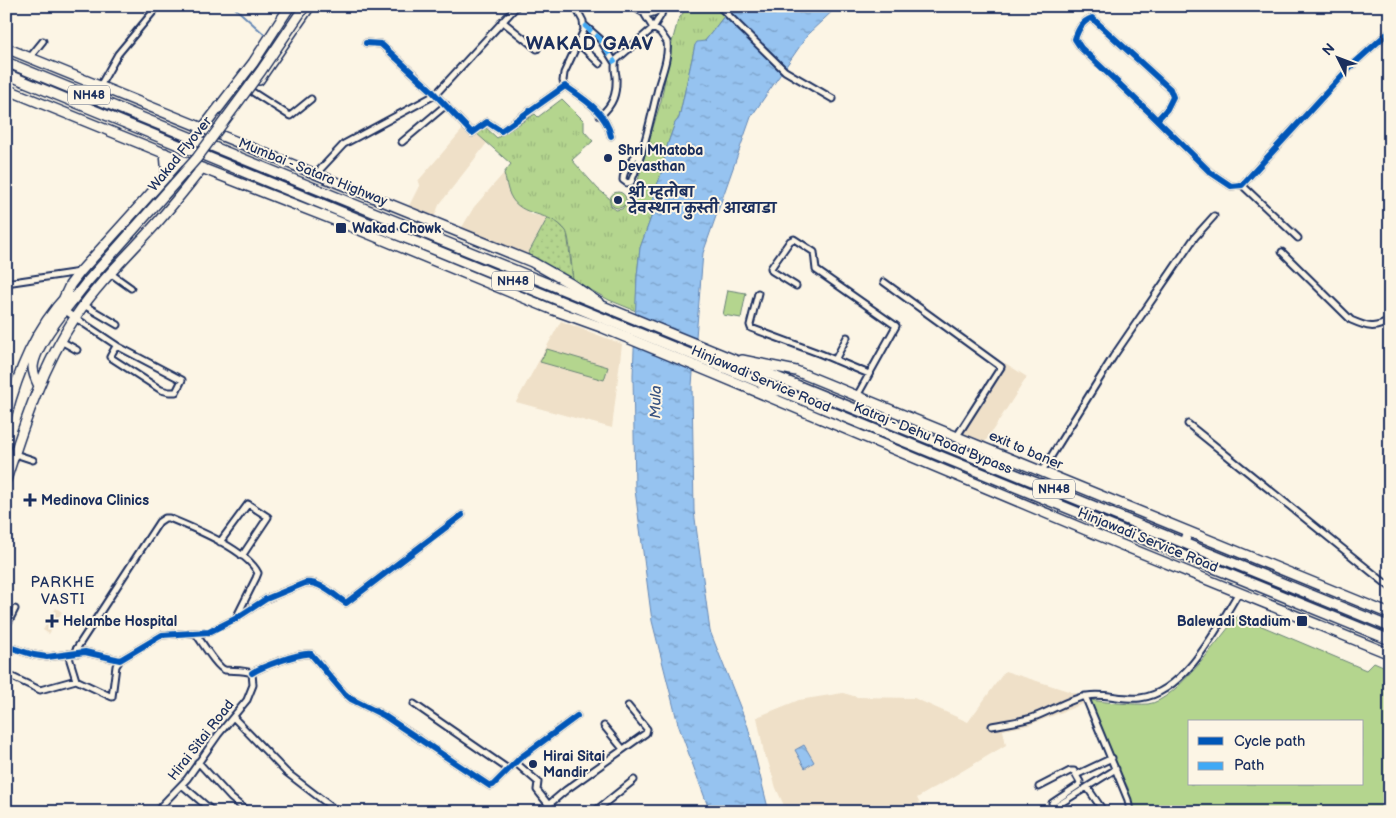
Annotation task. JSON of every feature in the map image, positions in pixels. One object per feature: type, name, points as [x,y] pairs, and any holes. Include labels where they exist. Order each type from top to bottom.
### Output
[{"type":"main road","points":[[195,138],[253,63],[290,6]]},
{"type":"main road","name":"Wakad Flyover","points":[[39,386],[33,370],[34,361],[42,344],[83,278],[190,158],[259,68],[300,6]]},
{"type":"main road","name":"Wakad Flyover","points":[[6,418],[19,374],[34,339],[50,315],[197,158],[261,71],[305,6]]},
{"type":"main road","points":[[223,136],[226,125],[266,71],[310,6]]},
{"type":"main road","points":[[6,48],[532,262],[608,307]]},
{"type":"main road","name":"Mumbai - Satara Highway","points":[[6,62],[608,307]]},
{"type":"main road","points":[[253,63],[266,71]]},
{"type":"main road","name":"Mumbai - Satara Highway","points":[[6,74],[421,244],[603,323]]},
{"type":"main road","points":[[6,89],[551,309],[603,323]]},
{"type":"main road","points":[[165,153],[167,176]]},
{"type":"main road","points":[[83,278],[181,160]]},
{"type":"main road","points":[[6,480],[39,386],[75,318],[110,273],[157,223],[202,168]]},
{"type":"main road","points":[[401,247],[415,214]]},
{"type":"main road","points":[[411,251],[425,218]]},
{"type":"main road","name":"Katraj - Dehu Road Bypass","points":[[608,307],[1390,627]]},
{"type":"main road","name":"Katraj - Dehu Road Bypass","points":[[603,323],[712,368],[780,390],[1390,640]]},
{"type":"main road","name":"exit to baner","points":[[732,358],[796,371],[1390,614]]},
{"type":"main road","name":"Hinjawadi Service Road","points":[[712,368],[759,392],[1390,654]]},
{"type":"main road","points":[[759,392],[780,390]]},
{"type":"main road","points":[[1184,542],[1188,532]]},
{"type":"street","points":[[100,86],[116,59],[158,6]]},
{"type":"street","points":[[316,174],[344,144],[435,95],[517,6]]},
{"type":"street","points":[[575,6],[584,25],[600,39],[615,63],[616,82],[613,102],[600,116]]},
{"type":"street","points":[[633,6],[645,15],[668,45],[652,116],[643,146],[631,182],[627,183],[623,177],[626,170],[643,146]]},
{"type":"street","points":[[719,6],[785,71],[833,99]]},
{"type":"street","points":[[615,63],[638,40],[654,28],[664,7]]},
{"type":"street","points":[[645,15],[649,15],[664,7]]},
{"type":"street","points":[[1157,120],[1173,97],[1170,89],[1092,18],[1086,20],[1078,30],[1075,40],[1081,48],[1210,172],[1231,186],[1242,185],[1349,68],[1390,31]]},
{"type":"street","points":[[502,21],[537,49]]},
{"type":"street","points":[[584,25],[583,34],[564,73],[563,80],[565,86],[592,104],[608,127],[610,136]]},
{"type":"street","points":[[30,57],[43,42]]},
{"type":"street","points":[[366,43],[381,44],[446,105],[469,132],[474,132],[487,122],[500,132],[565,86]]},
{"type":"street","points":[[578,44],[600,64]]},
{"type":"street","points":[[251,91],[290,116],[311,99]]},
{"type":"street","points":[[402,142],[446,105]]},
{"type":"street","points":[[1242,185],[1298,238]]},
{"type":"street","points":[[1042,471],[1113,357],[1195,237],[1214,216]]},
{"type":"street","points":[[796,286],[772,271],[771,268],[794,238],[814,252],[816,270],[894,324],[895,328],[858,396]]},
{"type":"street","points":[[1282,252],[1352,320],[1366,327],[1379,326],[1389,322]]},
{"type":"street","points":[[110,273],[130,288]]},
{"type":"street","points":[[6,283],[83,278]]},
{"type":"street","points":[[884,282],[1000,367],[957,436]]},
{"type":"street","points":[[758,293],[750,325],[751,328],[869,374]]},
{"type":"street","points":[[84,305],[118,325]]},
{"type":"street","points":[[64,311],[120,347],[182,380],[176,392],[161,390],[110,357],[115,348],[120,347]]},
{"type":"street","points":[[835,360],[847,337]]},
{"type":"street","points":[[62,341],[77,350]]},
{"type":"street","points":[[1188,424],[1390,587]]},
{"type":"street","points":[[14,454],[33,460]]},
{"type":"street","points":[[220,542],[248,504],[268,517],[242,556]]},
{"type":"street","points":[[6,674],[40,690],[76,680],[112,697],[116,666],[120,660],[162,635],[209,632],[235,619],[266,599],[310,582],[320,585],[346,603],[462,515]]},
{"type":"street","points":[[76,680],[70,654],[159,522],[165,518],[207,534],[242,556],[256,568],[258,573],[235,619]]},
{"type":"street","points":[[992,726],[1034,717],[1059,705],[1085,696],[1100,695],[1140,698],[1167,689],[1179,679],[1194,661],[1239,592]]},
{"type":"street","points":[[6,627],[15,609]]},
{"type":"street","points":[[196,634],[217,666],[223,670],[245,671],[253,675],[259,668],[302,654],[311,654],[351,699],[383,715],[487,785],[493,785],[508,769],[577,716]]},
{"type":"street","points":[[6,646],[46,657],[85,652],[120,660]]},
{"type":"street","name":"Hirai Sitai Road","points":[[160,811],[247,700],[253,686],[253,675]]},
{"type":"street","points":[[1085,696],[1112,758],[1128,800],[1130,812]]},
{"type":"street","points":[[414,704],[508,769]]},
{"type":"street","points":[[540,812],[548,804],[647,731],[628,706]]},
{"type":"street","points":[[233,716],[286,772],[338,812]]},
{"type":"street","points":[[604,726],[623,749]]},
{"type":"street","points":[[1076,775],[1112,758]]},
{"type":"street","points":[[198,762],[231,798],[248,812]]},
{"type":"street","points":[[516,763],[538,782],[536,790],[548,804]]},
{"type":"street","points":[[1047,812],[1116,769]]},
{"type":"street","points":[[1039,787],[1070,771],[1074,771],[1080,782],[1079,785],[1052,802]]},
{"type":"street","points":[[594,812],[634,780]]},
{"type":"street","points":[[182,785],[210,810]]},
{"type":"street","points":[[1087,787],[1102,810],[1099,812]]},
{"type":"shaded area","points":[[463,129],[472,138],[476,133],[487,143],[439,205],[434,218],[408,208],[420,184],[418,181]]},
{"type":"shaded area","points":[[504,173],[509,193],[530,214],[548,217],[527,256],[461,229],[474,207]]},
{"type":"shaded area","points":[[561,321],[622,344],[612,428],[516,402]]},
{"type":"shaded area","points":[[1005,363],[1027,377],[985,442],[961,432]]},
{"type":"shaded area","name":"Helambe Hospital","points":[[56,608],[62,612],[49,634],[43,630]]},
{"type":"shaded area","points":[[1005,671],[1081,695],[1083,704],[1029,725],[1003,730],[1006,745],[917,798],[924,812],[787,812],[776,788],[767,758],[765,758],[757,717],[799,700],[843,693],[857,697],[914,698],[968,722]]},
{"type":"green space","points":[[688,6],[713,6],[724,16],[705,41],[695,45],[679,118],[675,123],[668,143],[661,174],[653,197],[653,212],[640,248],[636,311],[609,300],[573,280],[570,247],[566,231],[560,224],[521,208],[515,203],[509,193],[504,173],[511,164],[476,133],[483,125],[497,138],[535,114],[538,117],[562,99],[584,121],[584,131],[593,141],[572,160],[598,189],[609,198],[611,206],[616,210],[622,209],[628,198],[634,198],[661,101],[671,46],[678,20]]},
{"type":"green space","name":"श्री म्हतोबा देवस्थान कुस्ती आखाडा","points":[[618,192],[624,194],[626,200],[624,206],[618,208],[612,206],[610,200],[612,194]]},
{"type":"green space","points":[[548,217],[556,221],[567,232],[573,280],[527,256]]},
{"type":"green space","points":[[728,290],[746,293],[741,318],[723,315]]},
{"type":"green space","points":[[547,349],[608,367],[604,380],[540,362]]},
{"type":"green space","points":[[1238,616],[1366,670],[1374,662],[1390,669],[1390,812],[1133,812],[1128,788],[1086,703],[1090,700],[1148,704],[1159,700],[1184,681]]},
{"type":"water","name":"Mula","points":[[732,6],[838,6],[809,33],[751,117],[703,253],[692,385],[694,511],[710,631],[748,727],[769,812],[710,812],[678,724],[652,621],[635,490],[633,375],[640,248],[653,212],[653,197],[661,174],[668,143],[675,123],[679,118],[695,45],[697,42],[705,41]]},
{"type":"water","points":[[804,745],[814,762],[805,768],[795,750]]},
{"type":"waterway","points":[[233,6],[265,35]]},
{"type":"marked path","points":[[584,25],[600,39],[615,63]]},
{"type":"cycle path","points":[[1157,120],[1167,109],[1173,97],[1170,89],[1092,18],[1086,21],[1079,29],[1075,39],[1081,48],[1210,172],[1231,186],[1242,185],[1349,68],[1390,31]]},
{"type":"cycle path","points":[[366,43],[381,44],[431,90],[472,133],[487,122],[501,131],[565,86],[587,101],[599,113],[608,127],[611,136]]},
{"type":"cycle path","points":[[6,646],[47,657],[85,652],[120,660],[162,635],[209,632],[235,619],[266,599],[305,583],[321,586],[346,603],[462,515]]},
{"type":"cycle path","points":[[252,673],[299,655],[311,654],[351,699],[383,715],[490,786],[520,758],[577,716]]},
{"type":"place","name":"Shri Mhatoba Devasthan","points":[[608,158]]},
{"type":"place","name":"श्री म्हतोबा देवस्थान कुस्ती आखाडा","points":[[618,200]]},
{"type":"place","name":"Wakad Chowk","points":[[341,228]]},
{"type":"place","name":"Medinova Clinics","points":[[30,500]]},
{"type":"place","name":"Helambe Hospital","points":[[52,621]]},
{"type":"place","name":"Balewadi Stadium","points":[[1302,621]]},
{"type":"place","name":"Hirai Sitai Mandir","points":[[533,764]]},
{"type":"district","name":"WAKAD GAAV","points":[[590,44]]},
{"type":"district","name":"PARKHE VASTI","points":[[63,590]]}]
